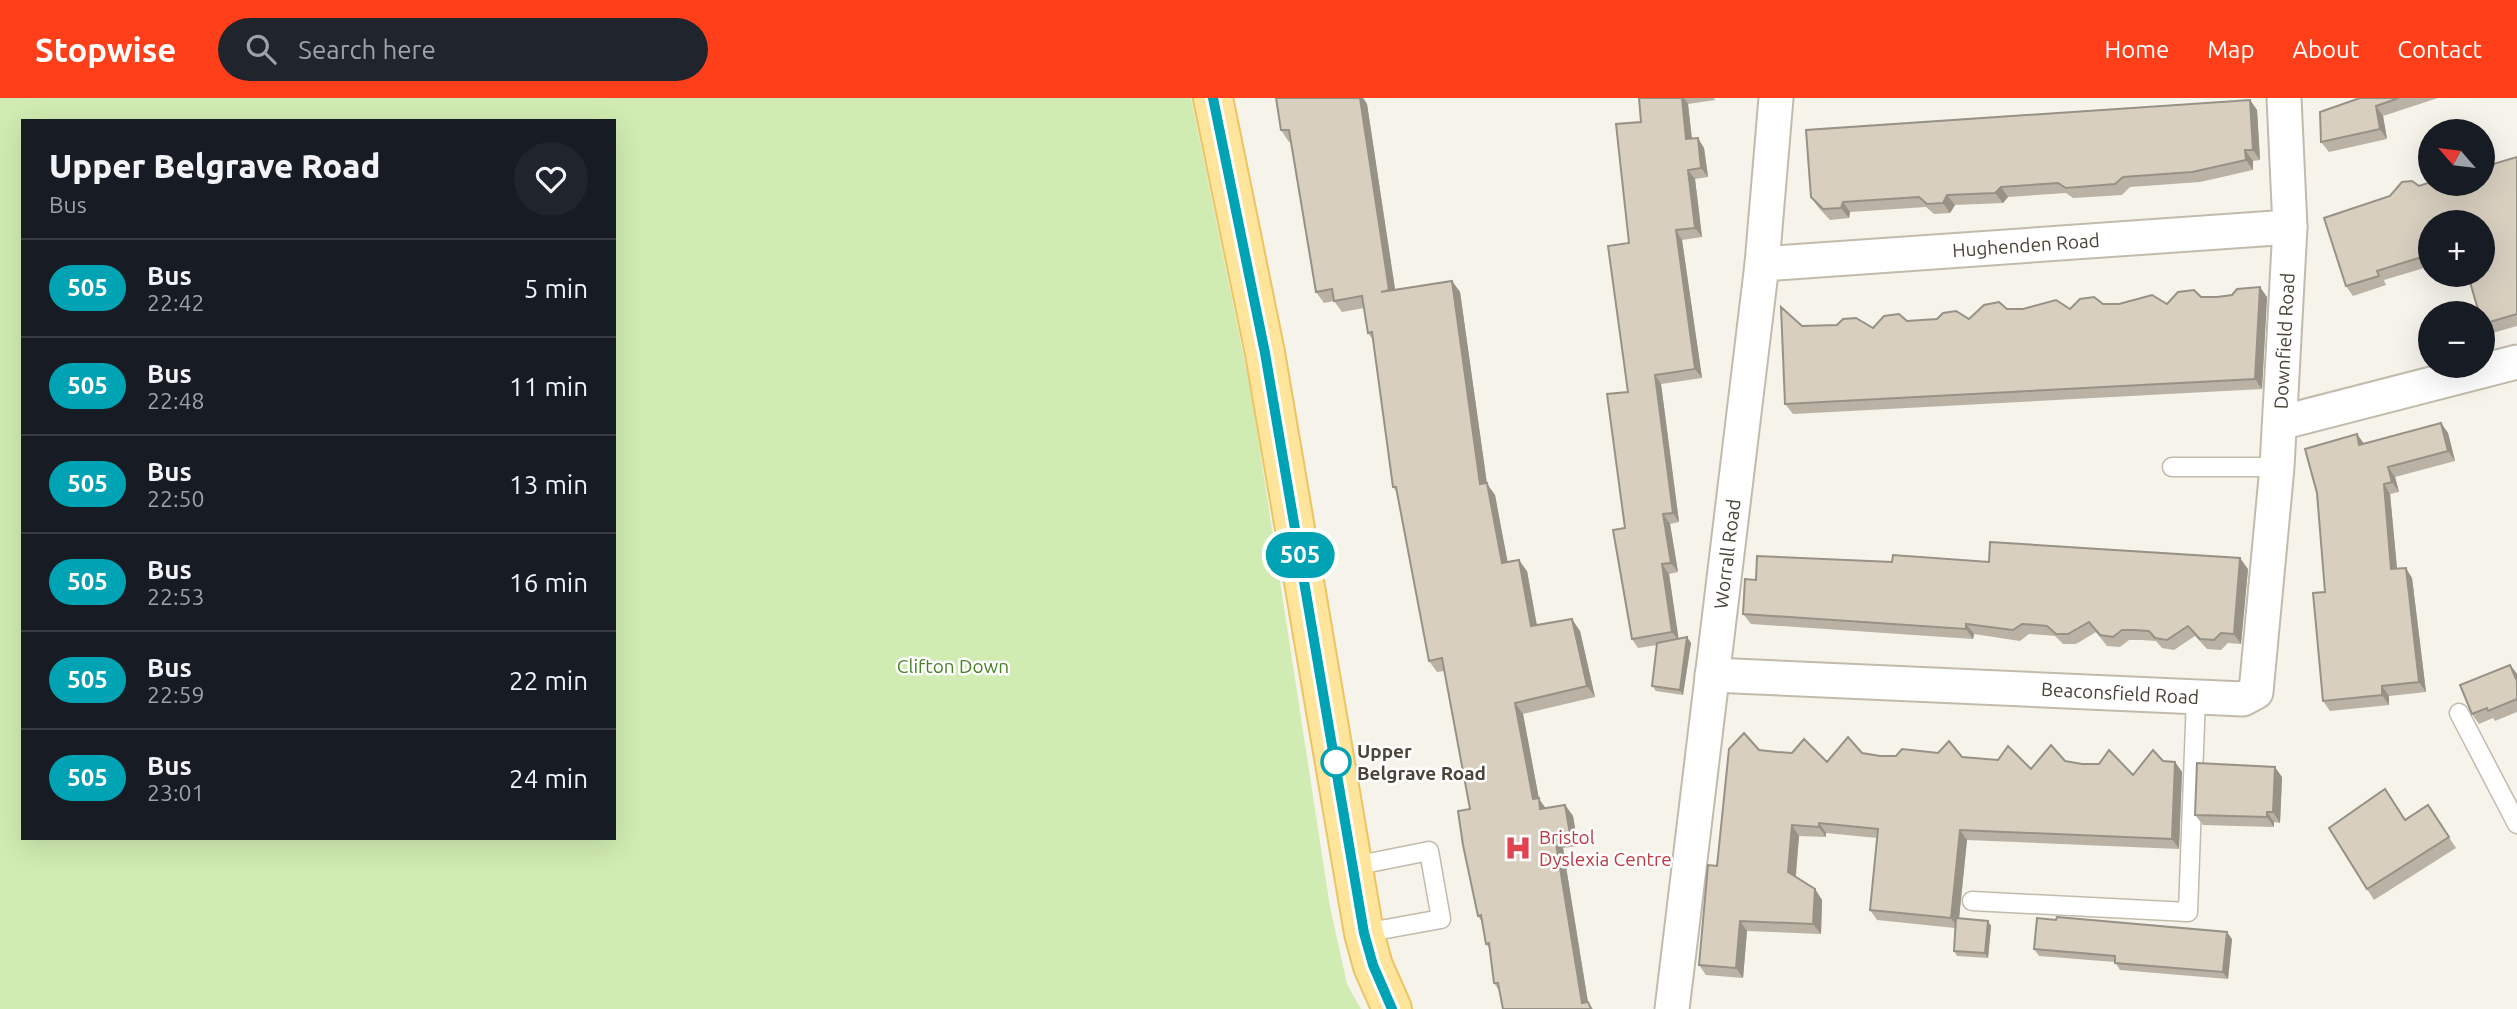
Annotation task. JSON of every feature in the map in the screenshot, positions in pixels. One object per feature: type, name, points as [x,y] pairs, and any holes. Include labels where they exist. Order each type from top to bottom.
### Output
[{"type":"main road","points":[[1213,98],[1265,353],[1364,933],[1373,965],[1392,1009]]},
{"type":"street","name":"Worrall Road","points":[[1672,1009],[1762,264],[1776,98]]},
{"type":"street","name":"Downfield Road","points":[[2284,98],[2290,227],[2280,423],[2517,362]]},
{"type":"street","name":"Hughenden Road","points":[[1762,264],[2290,227]]},
{"type":"street","name":"Beaconsfield Road","points":[[1712,675],[2243,699],[2256,692],[2280,423]]},
{"type":"lane","points":[[2172,467],[2277,467]]},
{"type":"lane","points":[[1972,901],[2188,912],[2196,697]]},
{"type":"lane","points":[[2459,713],[2517,824]]},
{"type":"lane","points":[[1354,866],[1429,851],[1441,919],[1364,933]]},
{"type":"green space","name":"Clifton Down","points":[[0,98],[1191,98],[1251,392],[1330,907],[1347,984],[1361,1009],[0,1009]]},
{"type":"building","points":[[1276,98],[1360,98],[1389,290],[1381,292],[1452,281],[1480,484],[1487,483],[1502,563],[1519,560],[1531,626],[1572,619],[1587,686],[1515,703],[1533,799],[1539,798],[1540,809],[1565,805],[1570,834],[1555,837],[1582,1003],[1588,1002],[1591,1009],[1503,1009],[1498,983],[1494,983],[1489,943],[1486,944],[1481,915],[1478,916],[1463,845],[1458,811],[1470,809],[1442,658],[1429,661],[1396,487],[1393,487],[1372,332],[1368,333],[1362,296],[1334,301],[1332,289],[1316,292],[1289,130],[1281,130]]},
{"type":"building","points":[[1639,98],[1682,98],[1686,139],[1698,138],[1701,168],[1688,170],[1695,228],[1676,230],[1695,369],[1655,375],[1673,513],[1663,514],[1671,563],[1662,564],[1672,632],[1632,639],[1613,530],[1625,528],[1607,394],[1628,392],[1608,246],[1629,243],[1616,124],[1641,122]]},
{"type":"building","points":[[2360,98],[2399,98],[2376,106],[2380,129],[2321,142],[2320,112]]},
{"type":"building","points":[[2250,100],[2253,150],[2245,150],[2246,160],[2192,172],[2123,177],[2115,184],[2066,188],[2058,183],[2001,187],[1995,193],[1947,195],[1943,203],[1927,204],[1919,197],[1843,202],[1841,208],[1823,209],[1811,197],[1806,130]]},
{"type":"building","points":[[2517,157],[2517,314],[2495,320],[2495,301],[2476,301],[2471,287],[2495,287],[2495,210],[2418,210],[2418,258],[2377,271],[2379,276],[2346,286],[2324,218],[2390,196],[2402,182],[2412,181],[2418,185],[2418,196],[2496,196],[2496,163]]},
{"type":"building","points":[[2260,287],[2255,379],[1785,404],[1781,307],[1802,326],[1837,325],[1843,319],[1856,318],[1873,328],[1884,316],[1899,314],[1907,321],[1937,319],[1943,313],[1956,311],[1969,319],[1984,305],[1999,302],[2007,309],[2023,309],[2056,300],[2070,309],[2080,299],[2094,297],[2103,304],[2119,304],[2152,295],[2167,304],[2178,292],[2194,290],[2201,297],[2217,297],[2232,295],[2237,289]]},
{"type":"building","points":[[2441,423],[2448,451],[2388,467],[2392,482],[2384,484],[2391,569],[2406,568],[2419,682],[2382,686],[2382,695],[2323,701],[2313,593],[2325,592],[2317,493],[2305,449],[2357,434],[2359,445]]},
{"type":"building","points":[[1990,542],[2240,558],[2234,634],[2221,633],[2214,640],[2200,639],[2188,626],[2167,640],[2155,638],[2149,631],[2122,630],[2113,637],[2100,635],[2089,622],[2068,634],[2056,634],[2047,626],[2022,624],[2013,630],[1966,624],[1966,629],[1743,614],[1745,579],[1756,580],[1757,556],[1892,562],[1893,555],[1989,562]]},
{"type":"building","points":[[1687,637],[1680,690],[1652,686],[1657,643]]},
{"type":"building","points":[[2510,665],[2517,681],[2517,699],[2488,711],[2487,708],[2472,714],[2460,685]]},
{"type":"building","points":[[1744,733],[1759,750],[1777,752],[1792,753],[1804,739],[1827,762],[1848,737],[1862,753],[1880,756],[1896,756],[1902,749],[1938,753],[1949,741],[1962,757],[1998,760],[2008,746],[2031,769],[2051,745],[2065,761],[2082,764],[2099,764],[2109,750],[2133,775],[2153,750],[2163,761],[2175,762],[2172,839],[1960,830],[1951,918],[1870,910],[1878,829],[1819,823],[1819,827],[1792,825],[1788,872],[1815,889],[1813,924],[1740,921],[1736,968],[1699,965],[1708,865],[1717,866],[1729,749]]},
{"type":"building","points":[[2197,763],[2275,767],[2273,812],[2267,812],[2267,817],[2195,815]]},
{"type":"building","points":[[2385,789],[2405,820],[2428,805],[2449,837],[2367,889],[2329,828]]},
{"type":"building","points":[[2057,917],[2227,932],[2223,972],[2115,963],[2115,956],[2034,949],[2037,918],[2056,920]]},
{"type":"building","points":[[1956,918],[1988,921],[1985,953],[1954,951]]},
{"type":"bus line","name":"505","points":[[1213,98],[1265,353],[1364,933],[1373,965],[1392,1009]]},
{"type":"place","name":"Upper Belgrave Road","points":[[1336,762]]},
{"type":"place","name":"Bristol Dyslexia Centre","points":[[1518,848]]}]
